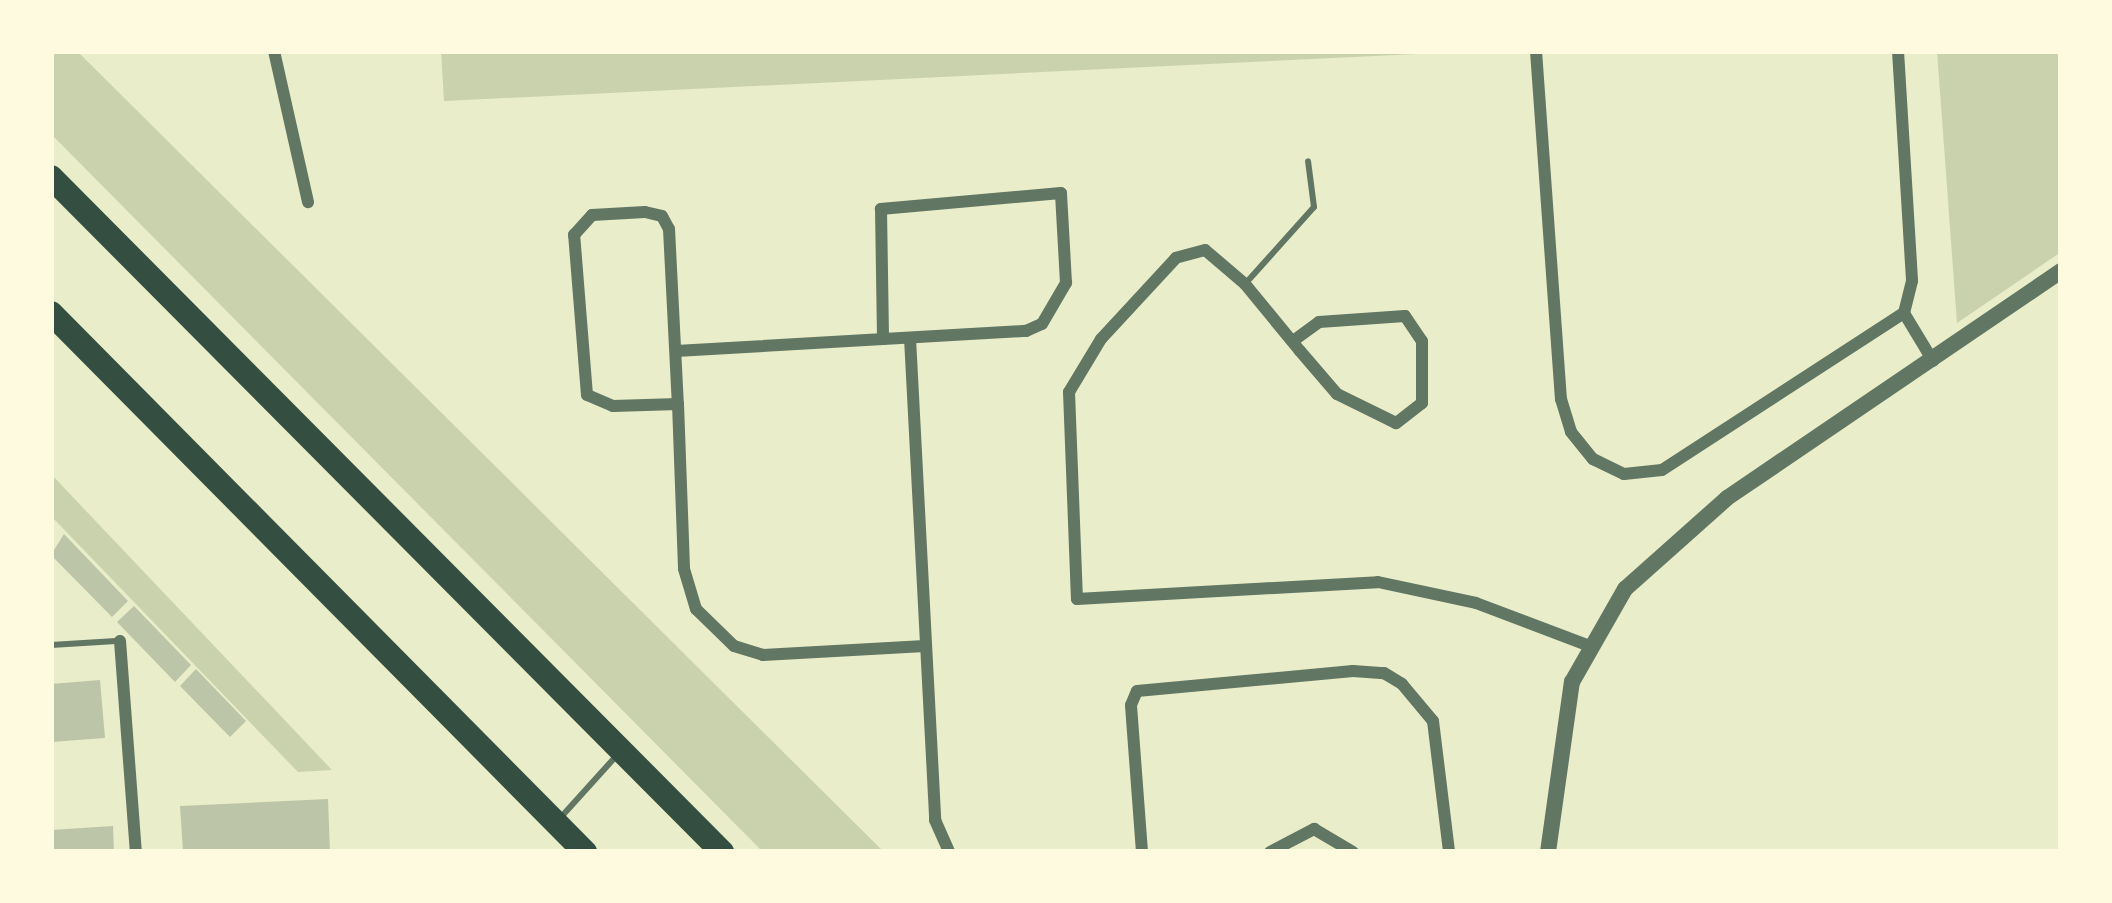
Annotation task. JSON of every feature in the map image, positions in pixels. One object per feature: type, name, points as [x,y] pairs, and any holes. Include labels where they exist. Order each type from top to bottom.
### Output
[{"type":"highway","points":[[51,177],[722,852]]},
{"type":"highway","points":[[51,314],[585,852]]},
{"type":"street","points":[[274,51],[308,202]]},
{"type":"street","points":[[1536,51],[1562,399],[1570,432],[1593,459],[1624,474],[1662,470],[1904,313],[1912,281],[1898,51]]},
{"type":"street","points":[[676,351],[1026,331],[1042,324],[1066,284],[1061,194],[881,209],[883,339]]},
{"type":"street","points":[[678,404],[613,406],[587,395],[579,222],[662,216],[670,229],[676,351],[678,404],[684,569],[696,609],[714,630],[763,656],[925,646]]},
{"type":"street","points":[[1293,341],[1319,322],[1405,316],[1422,341],[1422,403],[1396,423],[1378,420],[1337,394],[1293,341],[1246,284],[1205,250],[1176,258],[1101,339],[1069,392],[1076,599],[1378,582],[1476,603],[1587,645]]},
{"type":"street","points":[[1548,852],[1555,759],[1587,645],[1662,550],[1727,498],[2061,271]]},
{"type":"street","points":[[1904,313],[1933,361]]},
{"type":"street","points":[[910,338],[935,820],[950,852]]},
{"type":"street","points":[[120,641],[136,852]]},
{"type":"street","points":[[1142,852],[1131,705],[1137,691],[1384,673],[1421,702],[1441,742],[1449,852]]},
{"type":"street","points":[[1270,852],[1314,829],[1353,852]]},
{"type":"lane","points":[[1246,284],[1314,207],[1308,160]]},
{"type":"lane","points":[[51,645],[120,641]]},
{"type":"lane","points":[[556,823],[621,751]]},
{"type":"green space","points":[[51,51],[77,51],[884,852],[763,852],[51,134]]},
{"type":"green space","points":[[441,51],[1479,51],[444,101]]},
{"type":"green space","points":[[1937,51],[2061,51],[2061,252],[1957,323]]},
{"type":"green space","points":[[51,474],[332,770],[298,772],[51,516]]},
{"type":"building","points":[[64,534],[128,601],[112,617],[51,555]]},
{"type":"building","points":[[134,606],[191,665],[175,682],[117,622]]},
{"type":"building","points":[[196,669],[246,721],[230,737],[180,686]]},
{"type":"building","points":[[100,680],[105,738],[51,742],[51,684]]},
{"type":"building","points":[[328,799],[330,852],[183,852],[180,806]]},
{"type":"building","points":[[113,826],[114,852],[51,852],[51,830]]}]
